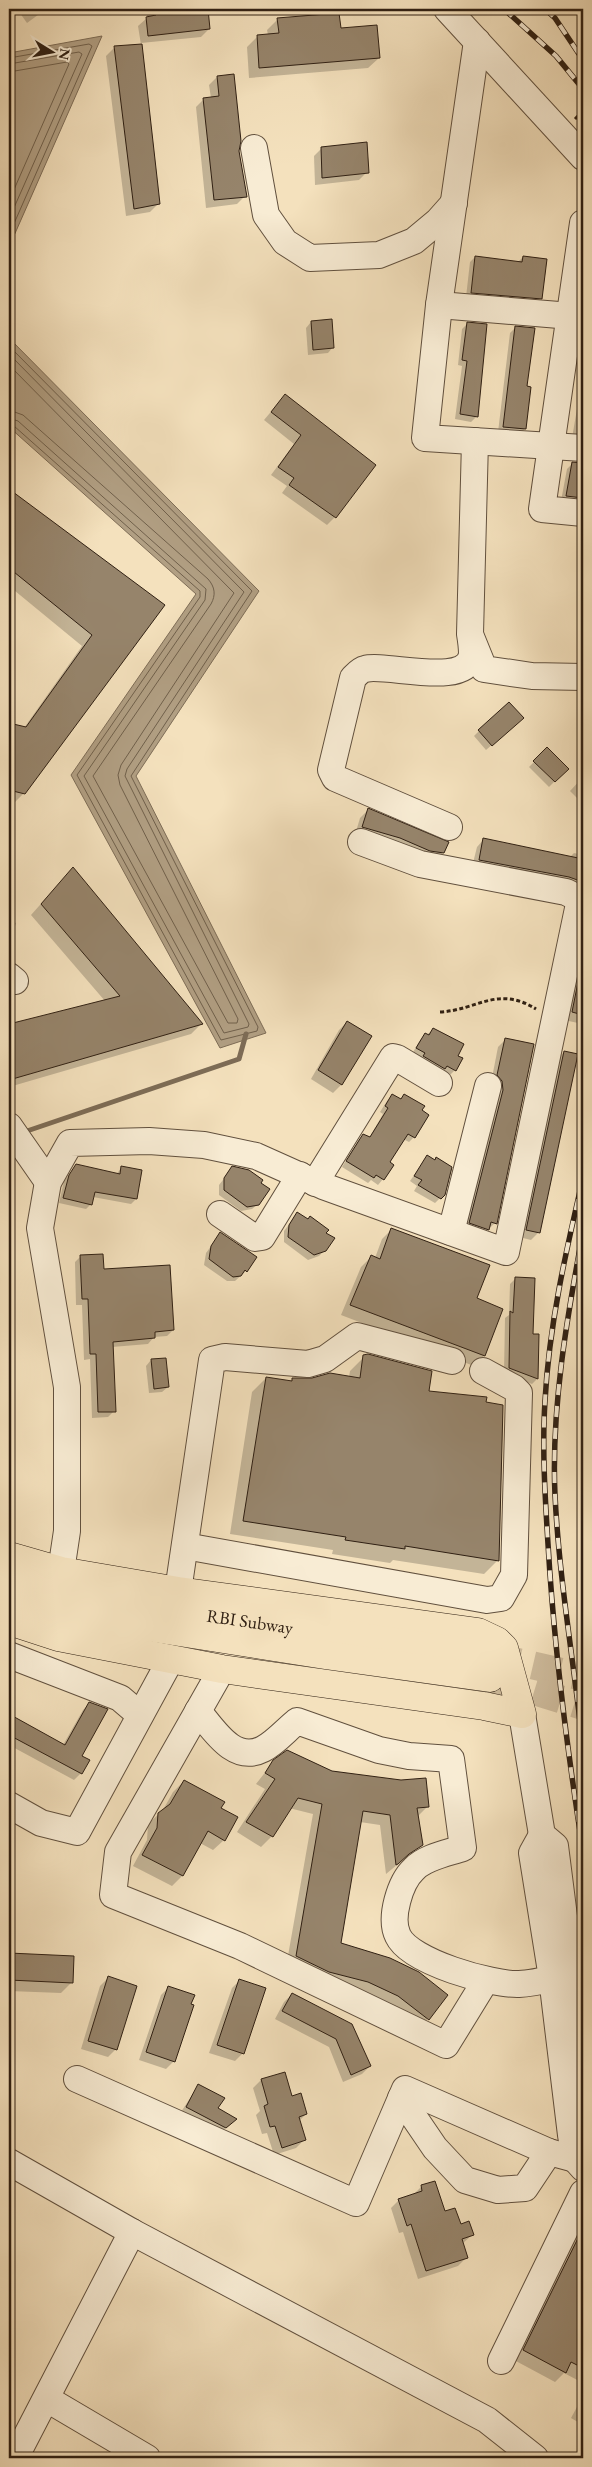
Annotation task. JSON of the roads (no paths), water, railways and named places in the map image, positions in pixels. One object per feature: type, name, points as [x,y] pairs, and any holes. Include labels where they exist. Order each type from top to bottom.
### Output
[{"type":"main road","points":[[9,1556],[61,1571],[178,1591],[478,1632],[489,1636],[504,1648],[522,1714],[484,1706],[222,1669],[58,1637],[9,1621]]},
{"type":"main road","name":"RBI Subway","points":[[9,1578],[86,1597],[491,1667],[325,1655],[53,1612],[9,1599]]},
{"type":"street","points":[[447,9],[583,157]]},
{"type":"street","points":[[477,41],[439,305],[425,438],[583,448]]},
{"type":"street","points":[[254,148],[266,215],[285,242],[310,258],[380,255],[414,240],[438,221],[454,202]]},
{"type":"street","points":[[583,223],[572,380],[552,445],[542,510],[583,514]]},
{"type":"street","points":[[439,305],[576,316]]},
{"type":"street","points":[[449,827],[335,778],[331,770],[352,678],[362,670],[374,668],[438,673],[457,671],[467,664],[472,655],[470,634],[475,441]]},
{"type":"street","points":[[470,634],[484,669],[532,676],[583,678]]},
{"type":"street","points":[[61,1571],[67,1531],[67,1387],[40,1228],[48,1182],[70,1143],[110,1141],[204,1145],[256,1156],[308,1179],[506,1252],[580,899],[566,892],[420,864],[361,842]]},
{"type":"street","points":[[220,1214],[255,1238],[262,1237],[308,1179],[393,1057],[439,1083]]},
{"type":"street","points":[[451,1232],[488,1086]]},
{"type":"street","points":[[9,1126],[48,1182]]},
{"type":"street","points":[[178,1591],[212,1360],[225,1357],[308,1364],[325,1359],[357,1336],[452,1361]]},
{"type":"street","points":[[185,1546],[487,1600],[501,1598],[514,1575],[519,1393],[514,1388],[482,1371]]},
{"type":"street","points":[[9,1654],[120,1698],[140,1715]]},
{"type":"street","points":[[9,1805],[41,1823],[77,1832],[171,1659]]},
{"type":"street","points":[[222,1669],[118,1852],[113,1895],[240,1946],[446,2045],[486,1980]]},
{"type":"street","points":[[198,1711],[227,1746],[242,1753],[262,1750],[297,1721],[379,1750],[409,1756],[451,1759],[463,1848],[435,1857],[414,1869],[396,1900],[394,1920],[398,1936],[413,1952],[442,1966],[486,1980],[518,1984],[562,1976]]},
{"type":"street","points":[[77,2079],[356,2203],[405,2090],[549,2152],[581,2160],[562,1976],[555,1846],[542,1834],[522,1714]]},
{"type":"street","points":[[562,1976],[583,2066]]},
{"type":"street","points":[[401,2098],[434,2148],[465,2180],[498,2190],[525,2188],[549,2152]]},
{"type":"street","points":[[9,2162],[132,2232],[488,2420],[535,2458]]},
{"type":"street","points":[[501,2361],[583,2193]]},
{"type":"street","points":[[15,2458],[132,2232]]},
{"type":"street","points":[[47,2399],[147,2458]]},
{"type":"water","points":[[102,36],[9,247],[9,53]]},
{"type":"water","points":[[9,338],[259,591],[136,776],[266,1033],[220,1048],[71,775],[196,594],[9,427]]},
{"type":"waterway","points":[[24,1132],[239,1059],[246,1034]]},
{"type":"tunnel","points":[[492,1656],[583,1677]]},
{"type":"tunnel","points":[[494,1679],[583,1706]]},
{"type":"railway","points":[[504,9],[556,56],[583,89]]},
{"type":"railway","points":[[545,9],[555,18],[583,60]]},
{"type":"railway","points":[[574,9],[583,17]]},
{"type":"railway","points":[[583,1178],[554,1316],[547,1373],[544,1436],[546,1508],[557,1660],[583,1851]]},
{"type":"railway","points":[[583,1232],[571,1297],[562,1363],[555,1430],[554,1462],[563,1590],[583,1747]]}]
